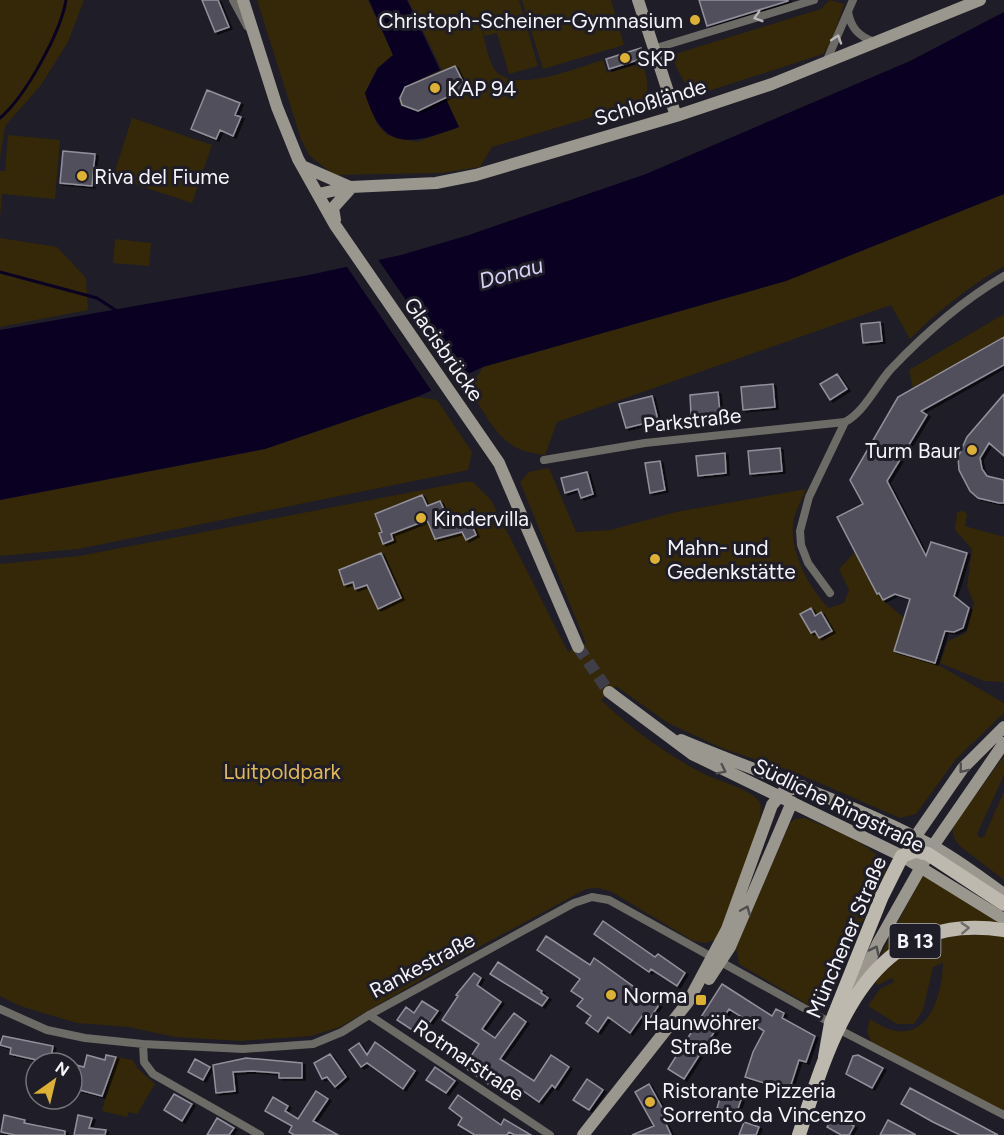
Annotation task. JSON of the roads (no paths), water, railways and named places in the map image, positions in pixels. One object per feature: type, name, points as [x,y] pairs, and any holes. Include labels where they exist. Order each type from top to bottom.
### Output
[{"type":"main road","points":[[902,856],[915,851],[927,856],[1004,904]]},
{"type":"main road","name":"Münchener Straße","points":[[799,1135],[882,896],[902,856]]},
{"type":"main road","name":"B 13","points":[[850,1003],[884,962],[918,939],[939,931],[963,927],[1004,930]]},
{"type":"main road","name":"Münchener Straße","points":[[835,1026],[850,1003]]},
{"type":"street","points":[[233,0],[240,5]]},
{"type":"street","points":[[638,0],[676,116]]},
{"type":"street","points":[[653,49],[814,0]]},
{"type":"street","points":[[824,65],[834,49],[853,0]]},
{"type":"street","name":"Schloßlände","points":[[318,194],[351,187],[436,183],[477,176],[676,116],[824,65],[980,0]]},
{"type":"street","name":"Glacisbrücke","points":[[240,5],[254,36],[277,107],[300,163],[335,225],[499,463],[578,647]]},
{"type":"street","points":[[848,11],[858,35],[877,43]]},
{"type":"street","points":[[300,163],[351,187],[338,199],[333,208],[335,225]]},
{"type":"street","points":[[830,593],[808,563],[801,545],[800,531],[808,497],[845,422],[855,415],[880,381],[940,320],[972,294],[1004,276]]},
{"type":"street","name":"Parkstraße","points":[[544,460],[645,443],[845,422]]},
{"type":"street","name":"Südliche Ringstraße","points":[[609,692],[692,754],[759,787],[769,796],[792,802],[902,856]]},
{"type":"street","name":"Münchener Straße","points":[[902,856],[963,768],[1004,727]]},
{"type":"street","name":"Südliche Ringstraße","points":[[656,728],[802,786],[915,837],[927,856],[1004,919]]},
{"type":"street","name":"Münchener Straße","points":[[850,1003],[878,943],[927,856],[1004,743]]},
{"type":"street","points":[[583,1135],[688,1002],[703,987],[716,960],[779,797],[773,775]]},
{"type":"street","points":[[779,797],[802,786]]},
{"type":"street","points":[[716,960],[730,947],[792,802]]},
{"type":"street","name":"Südliche Ringstraße","points":[[927,856],[1004,894]]},
{"type":"street","name":"Rankestraße","points":[[0,1009],[47,1030],[85,1038],[143,1044],[243,1049],[313,1044],[342,1032],[574,903],[592,897],[609,900],[835,1026],[1004,1115]]},
{"type":"street","name":"Rotmarstraße","points":[[369,1015],[550,1135]]},
{"type":"street","points":[[143,1044],[144,1062],[153,1074],[260,1135]]},
{"type":"water","points":[[369,0],[407,0],[440,70],[406,86],[398,98],[401,106],[419,112],[446,99],[459,127],[426,138],[412,140],[400,139],[389,134],[380,126],[365,93],[378,68],[393,55]]},
{"type":"water","name":"Donau","points":[[1004,12],[1004,194],[786,281],[483,367],[417,397],[265,449],[0,500],[0,330],[309,275],[401,255],[469,235],[646,174],[910,61]]},
{"type":"waterway","points":[[0,118],[31,80],[50,46],[66,0]]},
{"type":"waterway","points":[[0,272],[97,298],[117,311]]},
{"type":"tunnel","points":[[578,647],[609,692]]},
{"type":"place","name":"Christoph-Scheiner-Gymnasium","points":[[695,20]]},
{"type":"place","name":"SKP","points":[[625,58]]},
{"type":"place","name":"KAP 94","points":[[435,88]]},
{"type":"place","name":"Riva del Fiume","points":[[82,176]]},
{"type":"place","name":"Turm Baur","points":[[972,450]]},
{"type":"place","name":"Kindervilla","points":[[421,518]]},
{"type":"place","name":"Mahn- und Gedenkstätte","points":[[655,559]]},
{"type":"place","name":"Norma","points":[[611,995]]},
{"type":"place","name":"Haunwöhrer Straße","points":[[701,1000]]},
{"type":"place","name":"Ristorante Pizzeria Sorrento da Vincenzo","points":[[650,1102]]},
{"type":"park label","name":"Luitpoldpark","points":[[282,771]]}]
